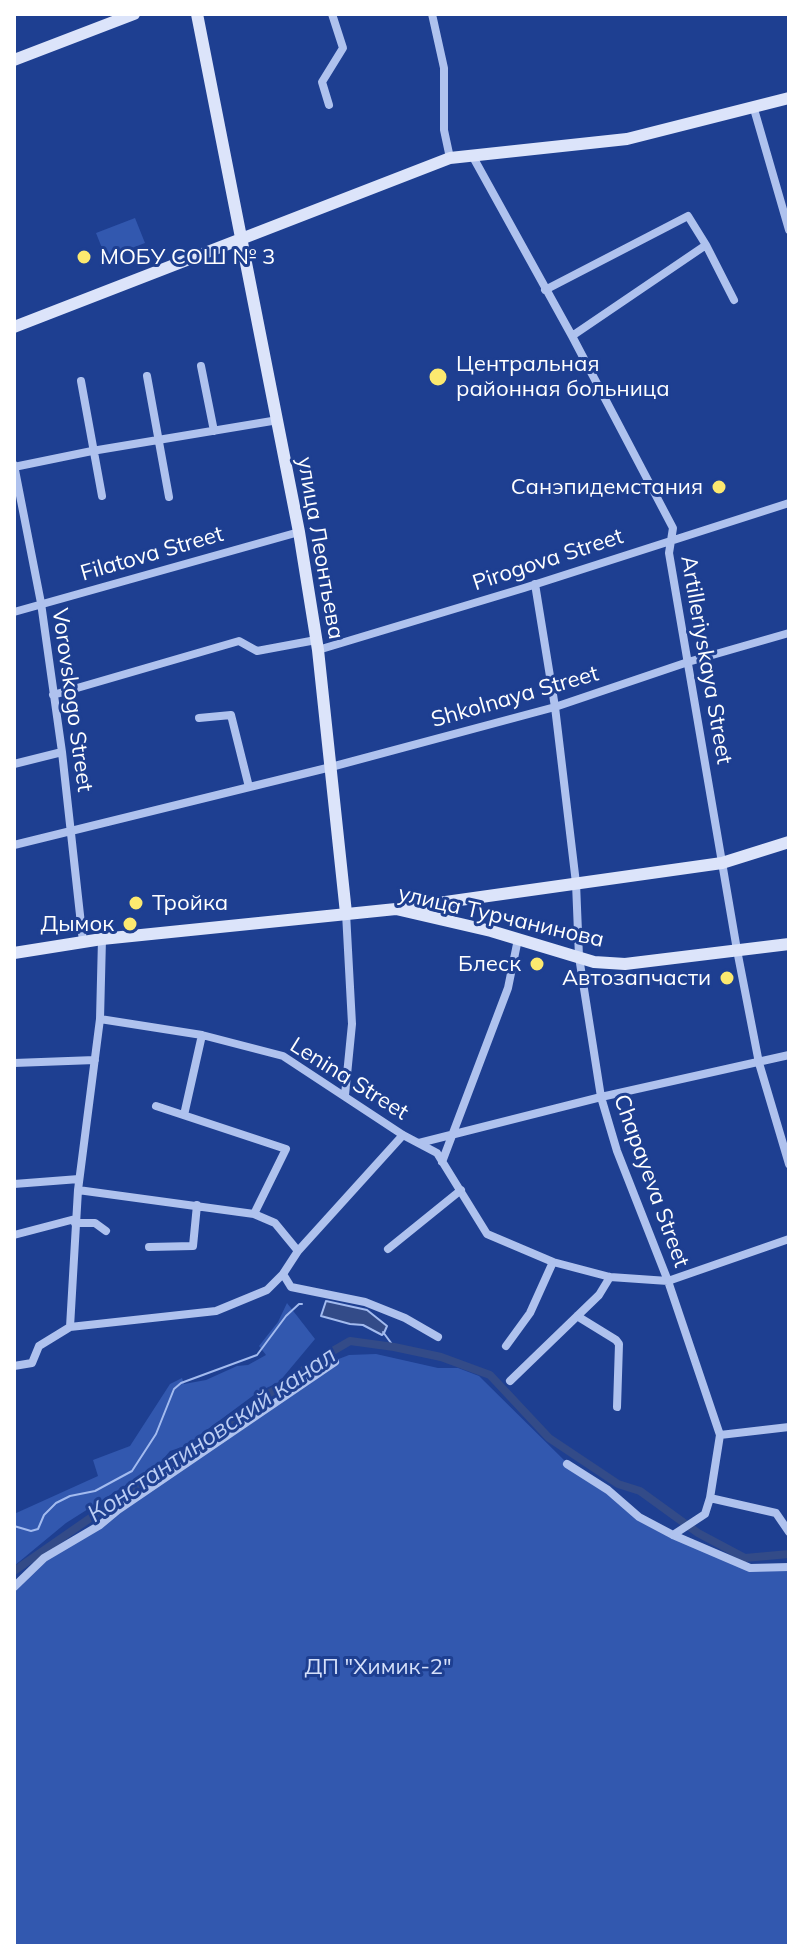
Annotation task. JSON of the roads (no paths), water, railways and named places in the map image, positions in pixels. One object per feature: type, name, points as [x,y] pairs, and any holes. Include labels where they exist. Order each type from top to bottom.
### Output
[{"type":"street","points":[[14,60],[134,14]]},
{"type":"street","name":"улица Леонтьева","points":[[197,14],[278,420],[317,645],[346,913],[352,1024],[345,1095]]},
{"type":"street","points":[[329,105],[322,82],[343,48],[332,14]]},
{"type":"street","points":[[432,14],[444,68],[444,130],[450,158]]},
{"type":"street","points":[[14,327],[450,158],[627,139],[789,98]]},
{"type":"street","points":[[754,109],[789,230]]},
{"type":"street","name":"Artilleriyskaya Street","points":[[473,157],[673,528],[669,553],[737,950],[759,1063],[789,1164]]},
{"type":"street","points":[[545,290],[688,216],[734,300]]},
{"type":"street","points":[[572,336],[706,245]]},
{"type":"street","points":[[201,366],[214,431]]},
{"type":"street","points":[[147,376],[169,497]]},
{"type":"street","points":[[81,381],[102,496]]},
{"type":"street","points":[[14,466],[278,420]]},
{"type":"street","name":"Vorovskogo Street","points":[[14,466],[41,603],[62,752],[83,942]]},
{"type":"street","name":"Pirogova Street","points":[[53,695],[239,641],[257,651],[317,645],[535,584],[669,540],[789,506]]},
{"type":"street","name":"Filatova Street","points":[[14,612],[299,532]]},
{"type":"street","name":"Chapayeva Street","points":[[535,584],[555,707],[576,883],[579,957],[601,1097],[617,1151],[668,1281],[720,1435],[710,1498]]},
{"type":"street","name":"Shkolnaya Street","points":[[14,845],[331,767],[555,707],[688,662],[789,633]]},
{"type":"street","points":[[199,718],[231,715],[249,787]]},
{"type":"street","points":[[14,764],[62,752]]},
{"type":"street","points":[[396,909],[722,863],[789,842]]},
{"type":"street","name":"улица Турчанинова","points":[[14,953],[102,939],[396,909],[518,939],[594,962],[625,964],[789,944]]},
{"type":"street","points":[[70,1327],[79,1179],[100,1019],[102,939]]},
{"type":"street","points":[[442,1162],[508,988],[518,939]]},
{"type":"street","name":"Lenina Street","points":[[100,1019],[202,1035],[283,1056],[403,1135],[437,1153],[487,1234],[553,1262],[610,1277],[668,1281],[789,1239]]},
{"type":"street","points":[[184,1115],[202,1035]]},
{"type":"street","points":[[419,1144],[601,1097],[789,1055]]},
{"type":"street","points":[[14,1063],[95,1060]]},
{"type":"street","points":[[156,1106],[286,1149],[254,1214]]},
{"type":"street","points":[[14,1366],[32,1363],[39,1346],[70,1327],[216,1311],[267,1290],[283,1274],[298,1251],[403,1135]]},
{"type":"street","points":[[14,1184],[79,1179]]},
{"type":"street","points":[[78,1190],[254,1214],[275,1223],[298,1251]]},
{"type":"street","points":[[388,1249],[461,1190]]},
{"type":"street","points":[[149,1247],[193,1246],[197,1205]]},
{"type":"street","points":[[14,1235],[75,1221],[95,1223],[106,1231]]},
{"type":"street","points":[[506,1346],[530,1313],[553,1262]]},
{"type":"street","points":[[283,1274],[291,1287],[365,1302],[405,1318],[438,1337]]},
{"type":"street","points":[[510,1381],[599,1295],[610,1277]]},
{"type":"street","points":[[577,1316],[619,1344],[617,1407]]},
{"type":"street","points":[[14,1587],[44,1558],[100,1525],[335,1362]]},
{"type":"street","points":[[720,1435],[789,1427]]},
{"type":"street","points":[[567,1464],[608,1490],[639,1517],[673,1535],[750,1568],[789,1567]]},
{"type":"street","points":[[673,1535],[705,1514],[710,1498],[776,1513],[789,1532]]},
{"type":"waterway","points":[[14,1526],[31,1531],[38,1529],[44,1515],[56,1503],[70,1496],[95,1491],[132,1471],[156,1434],[174,1389],[181,1383],[257,1355],[286,1316],[302,1304]]},
{"type":"waterway","points":[[383,1332],[394,1347]]},
{"type":"waterway","name":"Константиновский канал","points":[[14,1571],[319,1359],[350,1341],[441,1357],[490,1375],[549,1438],[618,1484],[640,1491],[698,1533],[745,1558],[789,1554]]},
{"type":"place","name":"МОБУ СОШ № 3","points":[[84,257]]},
{"type":"place","name":"Центральная районная больница","points":[[438,377]]},
{"type":"place","name":"Санэпидемстания","points":[[719,487]]},
{"type":"place","name":"Тройка","points":[[136,903]]},
{"type":"place","name":"Дымок","points":[[130,924]]},
{"type":"place","name":"Блеск","points":[[537,964]]},
{"type":"place","name":"Автозапчасти","points":[[727,978]]},
{"type":"park label","name":"ДП \"Химик-2\"","points":[[378,1667]]}]
